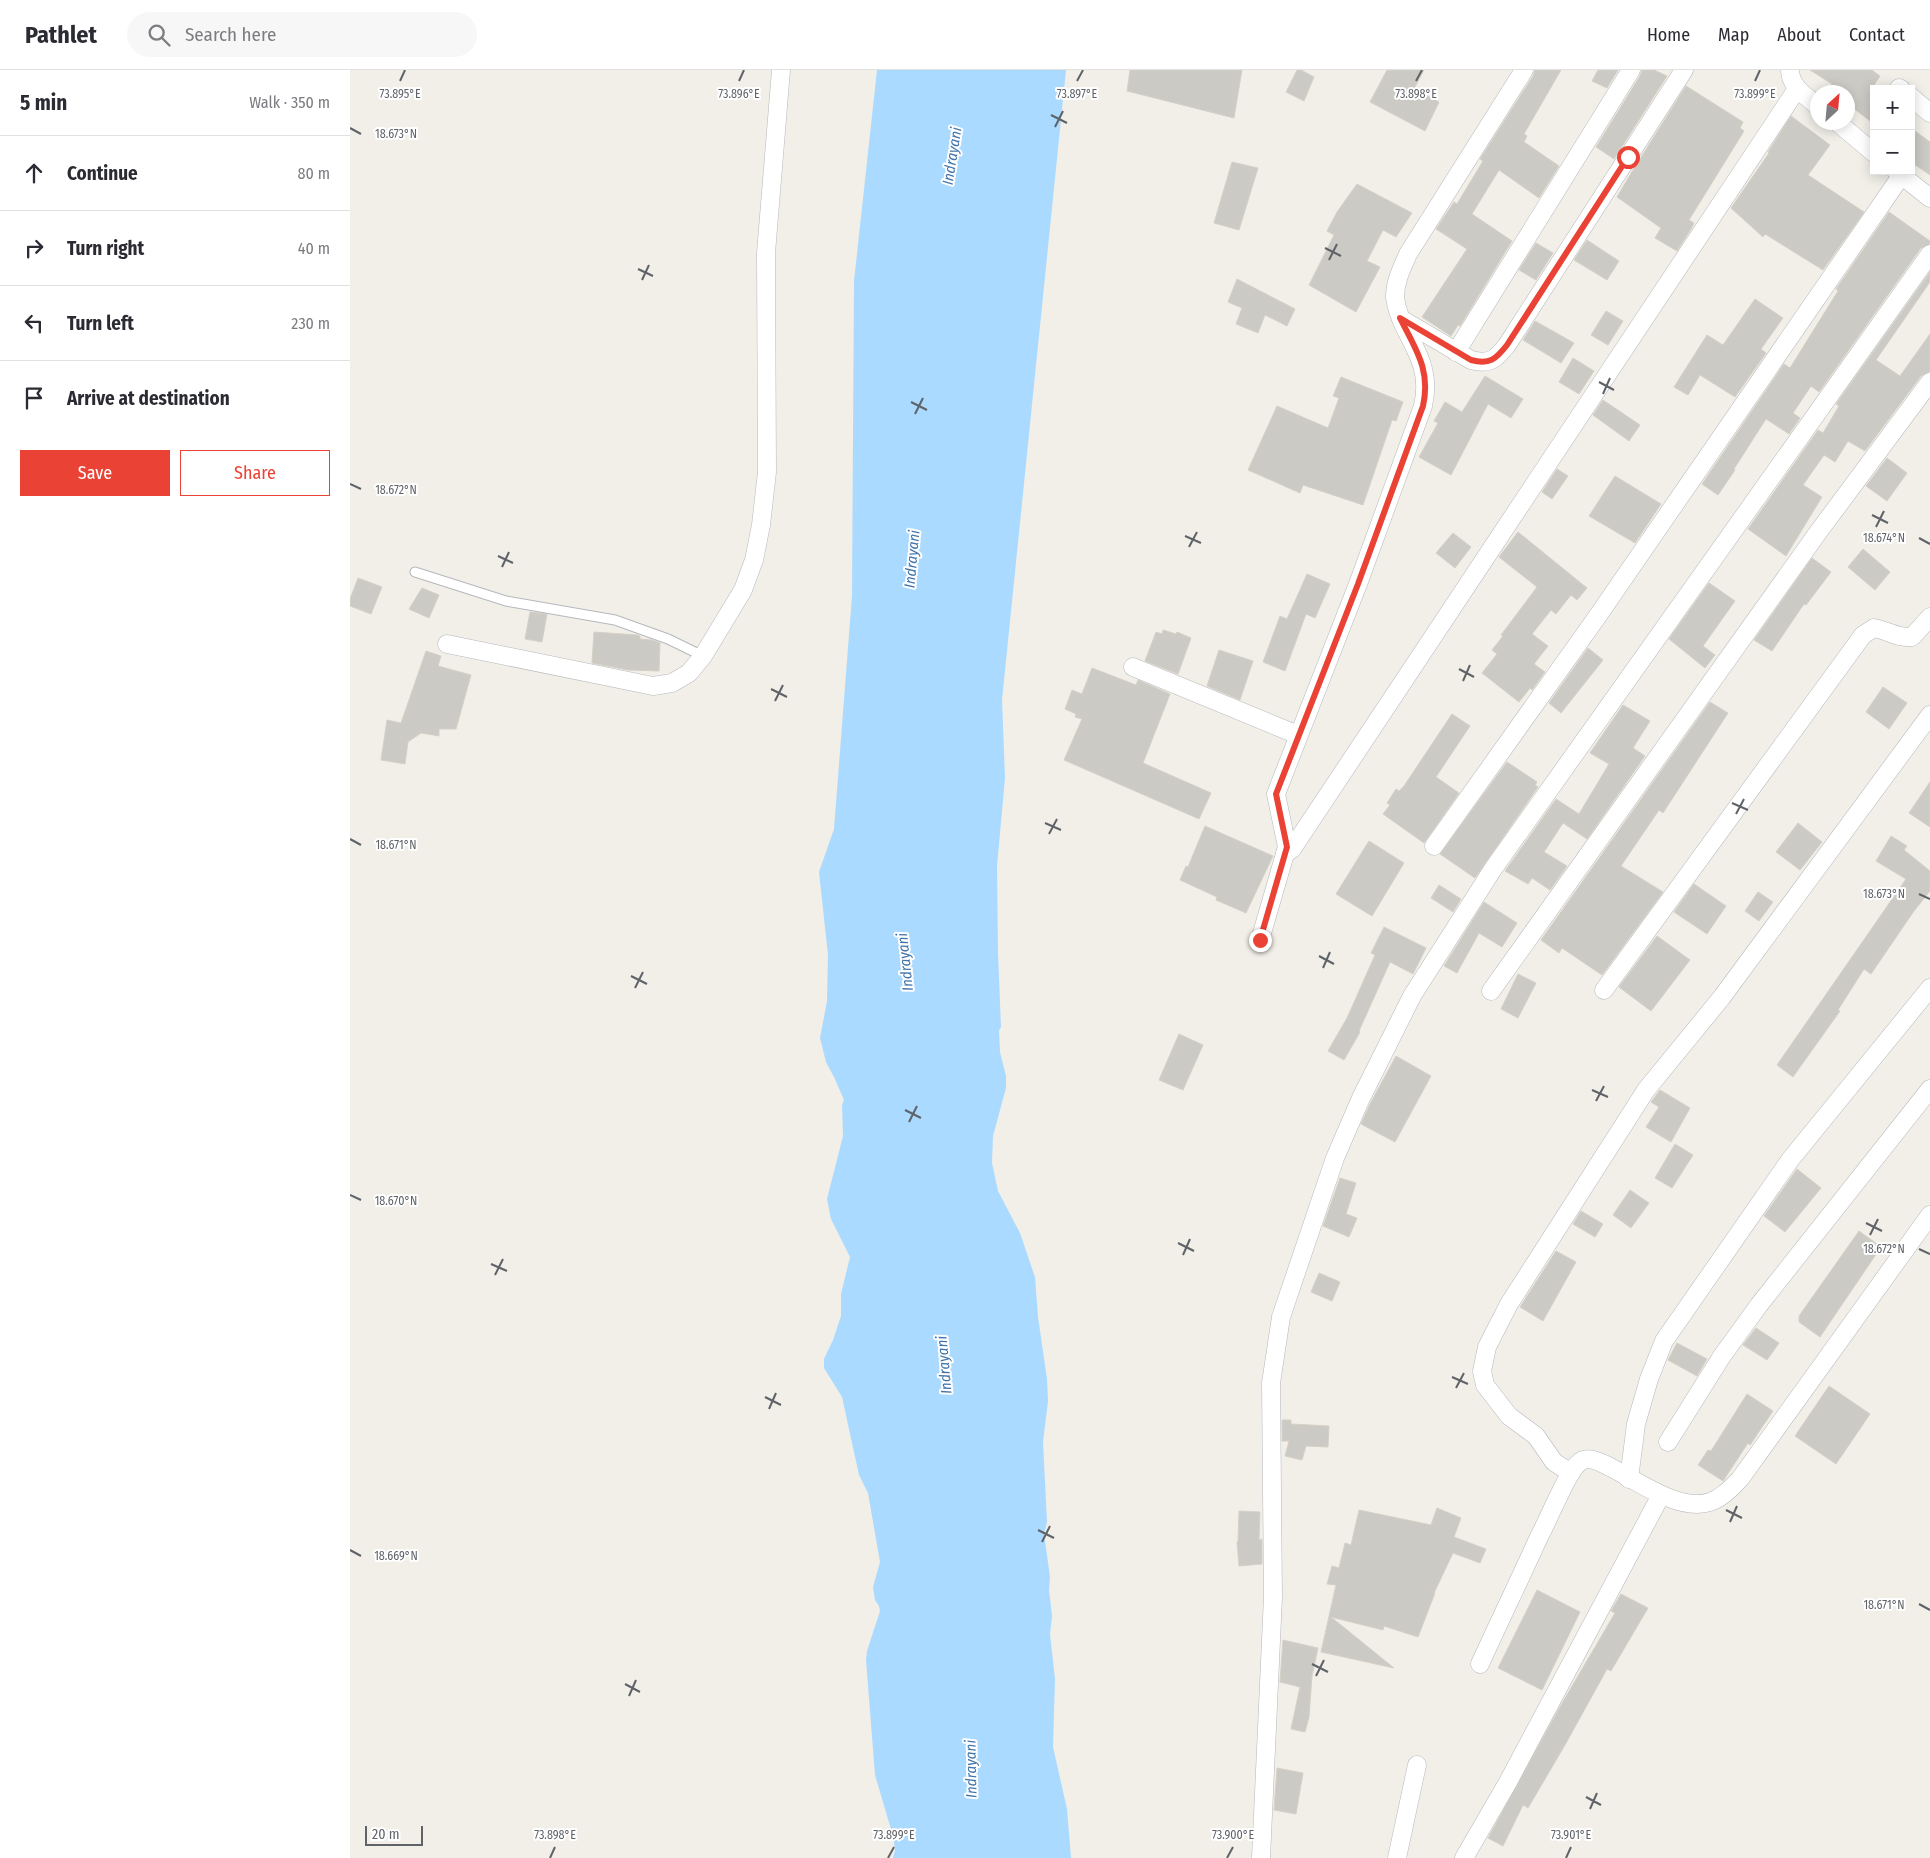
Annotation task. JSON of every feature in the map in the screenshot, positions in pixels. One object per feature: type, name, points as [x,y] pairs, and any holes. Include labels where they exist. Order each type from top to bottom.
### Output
[{"type":"street","points":[[448,644],[653,686],[672,683],[689,673],[703,656],[744,590],[754,560],[761,525],[767,472],[766,253],[781,70]]},
{"type":"street","points":[[1456,352],[1631,70]]},
{"type":"street","points":[[1400,318],[1471,360],[1482,363],[1498,357],[1684,70]]},
{"type":"street","points":[[1260,940],[1287,847],[1276,794],[1358,584],[1423,406],[1426,391],[1425,372],[1400,318],[1395,298],[1397,279],[1408,254],[1522,71]]},
{"type":"street","points":[[1789,71],[1797,89],[1810,100]]},
{"type":"street","points":[[1285,854],[1292,849],[1422,655],[1797,89]]},
{"type":"street","points":[[1915,100],[1930,113]]},
{"type":"street","points":[[1847,130],[1870,150]]},
{"type":"street","points":[[1434,846],[1598,617],[1898,175]]},
{"type":"street","points":[[1901,175],[1930,198]]},
{"type":"street","points":[[1261,1858],[1273,1597],[1271,1383],[1280,1317],[1335,1158],[1361,1098],[1412,996],[1488,877],[1930,254]]},
{"type":"street","points":[[1491,991],[1819,531],[1930,382]]},
{"type":"street","points":[[1604,990],[1863,635],[1874,628],[1885,630],[1900,638],[1912,637],[1930,617]]},
{"type":"street","points":[[1133,667],[1298,735]]},
{"type":"street","points":[[1571,1473],[1554,1462],[1536,1436],[1509,1416],[1485,1385],[1482,1371],[1487,1347],[1514,1296],[1646,1090],[1722,997],[1930,715]]},
{"type":"street","points":[[1629,1479],[1636,1424],[1649,1379],[1664,1341],[1790,1160],[1930,988]]},
{"type":"street","points":[[1668,1442],[1722,1356],[1754,1312],[1930,1089]]},
{"type":"street","points":[[1480,1664],[1576,1465],[1584,1460],[1592,1459],[1605,1464],[1661,1495],[1694,1504],[1710,1502],[1726,1492],[1740,1479],[1930,1215]]},
{"type":"street","points":[[1464,1858],[1508,1782],[1661,1495]]},
{"type":"street","points":[[1397,1858],[1417,1765]]},
{"type":"lane","points":[[415,572],[506,601],[615,620],[668,639],[703,656]]},
{"type":"water","name":"Indrayani","points":[[877,70],[1066,70],[1002,700],[1005,778],[997,866],[1001,1027],[999,1031],[1000,1052],[1006,1076],[1006,1088],[993,1136],[992,1163],[998,1191],[1020,1233],[1035,1277],[1038,1317],[1047,1379],[1048,1401],[1043,1442],[1047,1522],[1044,1534],[1050,1577],[1049,1590],[1052,1616],[1050,1634],[1055,1679],[1053,1747],[1067,1809],[1071,1858],[893,1858],[895,1850],[893,1836],[875,1775],[866,1660],[867,1651],[880,1611],[875,1600],[873,1587],[880,1562],[868,1493],[859,1475],[842,1397],[824,1368],[824,1359],[841,1316],[841,1294],[850,1257],[831,1219],[827,1199],[843,1136],[842,1105],[844,1100],[826,1062],[820,1038],[827,1001],[828,955],[819,872],[834,829],[852,596],[854,281]]},
{"type":"building","points":[[1130,70],[1242,70],[1234,118],[1127,91]]},
{"type":"building","points":[[1297,70],[1301,70],[1314,77],[1304,101],[1286,92]]},
{"type":"building","points":[[1387,70],[1424,70],[1414,89],[1439,102],[1425,131],[1370,102]]},
{"type":"building","points":[[1535,70],[1561,70],[1524,134],[1527,136],[1524,142],[1559,166],[1539,198],[1499,170],[1472,214],[1512,241],[1460,326],[1458,325],[1451,336],[1422,317],[1467,249],[1436,229],[1454,202],[1457,204],[1483,161],[1480,159]]},
{"type":"building","points":[[1598,70],[1618,70],[1607,88],[1592,81]]},
{"type":"building","points":[[1642,70],[1654,70],[1667,76],[1614,159],[1596,147]]},
{"type":"building","points":[[1810,70],[1872,70],[1880,76],[1874,85],[1870,85],[1870,121],[1855,109],[1855,85],[1832,84]]},
{"type":"building","points":[[1686,86],[1743,122],[1740,128],[1744,131],[1689,220],[1694,223],[1677,251],[1655,238],[1661,228],[1617,197]]},
{"type":"building","points":[[1791,116],[1830,145],[1808,175],[1864,212],[1823,270],[1765,234],[1763,237],[1731,208],[1769,153]]},
{"type":"building","points":[[1915,131],[1930,142],[1930,175],[1915,165]]},
{"type":"building","points":[[1232,162],[1258,168],[1239,230],[1214,223]]},
{"type":"building","points":[[1357,184],[1412,213],[1396,237],[1383,230],[1367,261],[1380,267],[1356,312],[1309,285],[1334,235],[1327,231],[1337,212]]},
{"type":"building","points":[[1889,212],[1930,241],[1930,244],[1921,248],[1819,392],[1811,386],[1793,413],[1800,418],[1789,434],[1766,419],[1718,495],[1702,484],[1784,364],[1790,368],[1838,291],[1836,289]]},
{"type":"building","points":[[1587,240],[1619,261],[1607,280],[1574,260]]},
{"type":"building","points":[[1536,243],[1553,253],[1536,280],[1519,270]]},
{"type":"building","points":[[1930,272],[1930,282],[1876,360],[1900,376],[1930,334],[1930,371],[1921,376],[1865,451],[1848,441],[1835,462],[1824,455],[1803,485],[1822,497],[1786,556],[1748,529],[1818,430],[1823,433],[1839,406],[1836,404]]},
{"type":"building","points":[[1237,279],[1295,309],[1287,326],[1265,315],[1258,333],[1236,324],[1242,308],[1228,302]]},
{"type":"building","points":[[1755,299],[1783,318],[1761,349],[1766,353],[1735,397],[1700,375],[1688,395],[1674,387],[1707,335],[1723,345]]},
{"type":"building","points":[[1606,311],[1623,321],[1608,345],[1591,335]]},
{"type":"building","points":[[1535,321],[1574,343],[1561,363],[1523,340]]},
{"type":"building","points":[[1573,358],[1594,371],[1579,394],[1559,382]]},
{"type":"building","points":[[1485,376],[1523,399],[1511,418],[1488,404],[1451,475],[1419,457],[1438,423],[1434,421],[1445,402],[1462,412]]},
{"type":"building","points":[[1341,377],[1403,402],[1396,421],[1392,420],[1363,505],[1303,485],[1300,493],[1248,470],[1277,406],[1328,428],[1339,398],[1333,396]]},
{"type":"building","points":[[1603,400],[1640,425],[1629,441],[1593,415]]},
{"type":"building","points":[[1887,458],[1907,473],[1887,501],[1866,486]]},
{"type":"building","points":[[1557,469],[1568,476],[1552,499],[1542,492]]},
{"type":"building","points":[[1615,476],[1661,504],[1635,543],[1589,516]]},
{"type":"building","points":[[1518,532],[1587,588],[1577,600],[1571,595],[1556,614],[1551,610],[1532,634],[1548,646],[1534,664],[1545,672],[1532,690],[1530,688],[1519,702],[1482,673],[1497,654],[1492,650],[1503,636],[1501,635],[1537,587],[1499,557]]},
{"type":"building","points":[[1453,533],[1471,547],[1455,568],[1436,553]]},
{"type":"building","points":[[1863,549],[1890,572],[1875,590],[1848,567]]},
{"type":"building","points":[[1812,558],[1831,572],[1806,605],[1804,604],[1772,651],[1754,640]]},
{"type":"building","points":[[1307,574],[1330,584],[1315,618],[1306,614],[1285,671],[1263,662],[1280,616],[1287,619]]},
{"type":"building","points":[[358,578],[382,587],[371,614],[350,606],[350,599]]},
{"type":"building","points":[[1709,583],[1735,601],[1703,646],[1715,655],[1705,668],[1669,639]]},
{"type":"building","points":[[422,588],[439,595],[429,618],[409,609]]},
{"type":"building","points":[[530,612],[547,614],[542,642],[525,639]]},
{"type":"building","points":[[1163,630],[1176,634],[1177,632],[1191,638],[1178,674],[1145,661],[1156,632],[1162,634]]},
{"type":"building","points":[[594,632],[637,635],[640,636],[640,639],[660,643],[659,671],[628,670],[592,663]]},
{"type":"building","points":[[1588,648],[1603,660],[1561,713],[1549,703]]},
{"type":"building","points":[[1219,650],[1253,661],[1240,700],[1207,686]]},
{"type":"building","points":[[426,651],[441,656],[438,666],[471,675],[456,729],[439,729],[439,736],[421,733],[408,742],[405,764],[381,760],[387,720],[401,723]]},
{"type":"building","points":[[1092,668],[1136,685],[1138,680],[1170,694],[1143,763],[1211,793],[1199,819],[1064,760],[1082,719],[1075,717],[1076,714],[1065,709],[1072,690],[1082,694]]},
{"type":"building","points":[[1883,687],[1907,703],[1889,729],[1866,712]]},
{"type":"building","points":[[1710,702],[1728,713],[1663,813],[1659,810],[1621,866],[1663,892],[1602,975],[1562,948],[1559,953],[1541,940]]},
{"type":"building","points":[[1623,705],[1650,721],[1633,748],[1645,756],[1587,839],[1563,823],[1544,852],[1567,866],[1550,890],[1532,878],[1528,884],[1505,871],[1556,799],[1579,814],[1609,764],[1590,753]]},
{"type":"building","points":[[1452,714],[1470,726],[1436,777],[1459,793],[1424,843],[1383,814],[1390,805],[1387,803],[1396,789],[1399,791],[1404,786]]},
{"type":"building","points":[[1507,762],[1537,782],[1535,785],[1538,787],[1475,878],[1440,854]]},
{"type":"building","points":[[1930,782],[1930,827],[1909,813]]},
{"type":"building","points":[[1798,823],[1822,842],[1800,870],[1776,852]]},
{"type":"building","points":[[1205,826],[1273,856],[1246,913],[1216,900],[1217,897],[1180,880],[1186,866],[1188,867]]},
{"type":"building","points":[[1891,836],[1907,846],[1904,850],[1930,871],[1930,891],[1871,974],[1864,969],[1838,1010],[1840,1011],[1793,1077],[1777,1065],[1906,879],[1876,861]]},
{"type":"building","points":[[1369,841],[1404,863],[1372,916],[1336,894]]},
{"type":"building","points":[[1694,884],[1726,906],[1707,934],[1674,912]]},
{"type":"building","points":[[1439,885],[1461,899],[1453,912],[1431,898]]},
{"type":"building","points":[[1758,892],[1773,902],[1759,921],[1745,911]]},
{"type":"building","points":[[1484,902],[1517,923],[1502,947],[1479,933],[1457,973],[1444,966]]},
{"type":"building","points":[[1384,927],[1426,948],[1413,974],[1390,962],[1360,1032],[1344,1060],[1328,1051],[1347,1018],[1375,955],[1371,953]]},
{"type":"building","points":[[1657,936],[1690,960],[1651,1011],[1619,987]]},
{"type":"building","points":[[1518,974],[1536,983],[1518,1018],[1501,1009]]},
{"type":"building","points":[[1179,1034],[1203,1045],[1183,1090],[1159,1080]]},
{"type":"building","points":[[1396,1056],[1431,1076],[1395,1142],[1361,1124]]},
{"type":"building","points":[[1660,1090],[1690,1108],[1671,1142],[1646,1127],[1659,1107],[1651,1102]]},
{"type":"building","points":[[1675,1144],[1693,1155],[1672,1188],[1655,1178]]},
{"type":"building","points":[[1797,1169],[1821,1188],[1785,1232],[1764,1216]]},
{"type":"building","points":[[1340,1178],[1356,1183],[1346,1214],[1357,1218],[1349,1237],[1323,1226]]},
{"type":"building","points":[[1630,1190],[1649,1203],[1631,1228],[1613,1215]]},
{"type":"building","points":[[1581,1211],[1603,1224],[1595,1237],[1573,1224]]},
{"type":"building","points":[[1859,1231],[1881,1247],[1820,1337],[1799,1322],[1799,1316]]},
{"type":"building","points":[[1556,1251],[1576,1262],[1543,1321],[1520,1307]]},
{"type":"building","points":[[1319,1273],[1340,1282],[1332,1301],[1311,1292]]},
{"type":"building","points":[[1756,1328],[1779,1343],[1767,1360],[1743,1345]]},
{"type":"building","points":[[1677,1343],[1707,1359],[1697,1376],[1668,1360]]},
{"type":"building","points":[[1829,1386],[1870,1414],[1836,1464],[1795,1436]]},
{"type":"building","points":[[1747,1394],[1773,1411],[1750,1445],[1748,1443],[1723,1481],[1698,1465],[1708,1450],[1711,1451]]},
{"type":"building","points":[[1282,1420],[1291,1420],[1291,1424],[1329,1426],[1328,1447],[1306,1446],[1302,1460],[1285,1456],[1289,1441],[1282,1441]]},
{"type":"building","points":[[1437,1508],[1461,1518],[1454,1537],[1486,1549],[1480,1563],[1453,1553],[1434,1593],[1418,1637],[1384,1626],[1383,1630],[1331,1617],[1394,1668],[1321,1652],[1336,1585],[1327,1584],[1332,1566],[1339,1568],[1345,1543],[1351,1545],[1359,1510],[1431,1525]]},
{"type":"building","points":[[1239,1511],[1260,1512],[1259,1540],[1262,1539],[1262,1564],[1239,1566],[1237,1542]]},
{"type":"building","points":[[1537,1590],[1580,1612],[1542,1690],[1498,1668]]},
{"type":"building","points":[[1621,1594],[1648,1608],[1611,1671],[1607,1669],[1528,1808],[1523,1805],[1503,1846],[1488,1838],[1561,1705],[1615,1613],[1611,1611]]},
{"type":"building","points":[[1283,1640],[1318,1648],[1312,1676],[1309,1717],[1305,1732],[1291,1729],[1300,1687],[1280,1682]]},
{"type":"building","points":[[1277,1768],[1303,1773],[1296,1814],[1274,1810]]},
{"type":"route","points":[[1260,940],[1287,847],[1276,794],[1358,584],[1423,406],[1426,391],[1425,372],[1400,318],[1471,360],[1482,363],[1498,357],[1628,157]]}]
